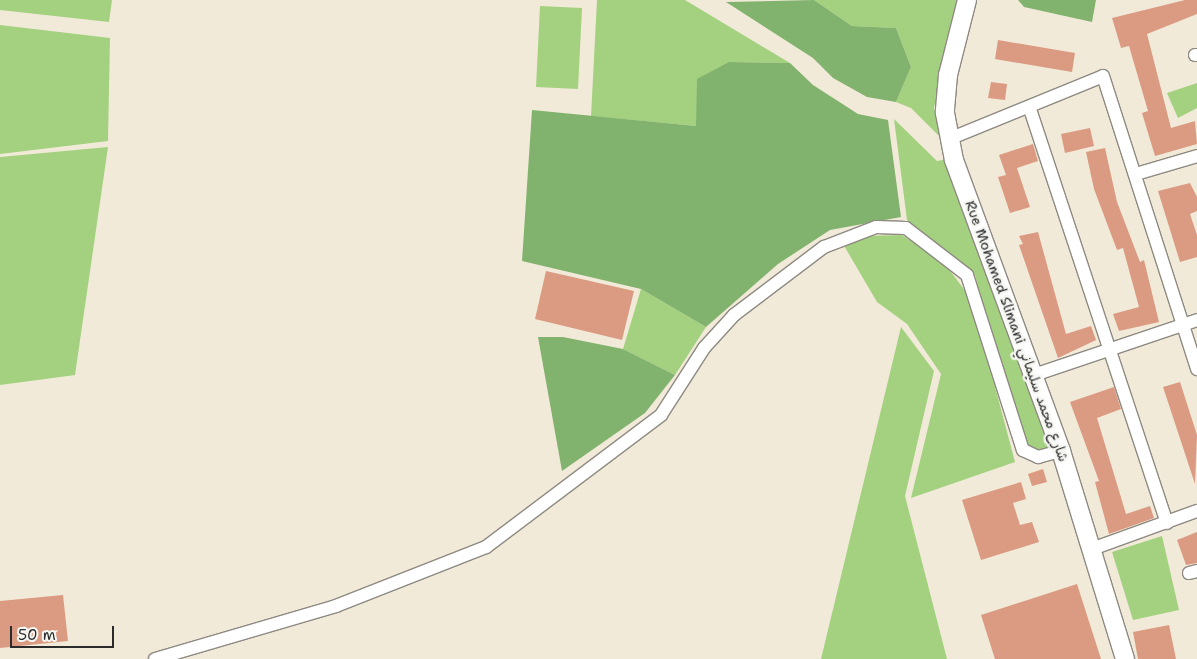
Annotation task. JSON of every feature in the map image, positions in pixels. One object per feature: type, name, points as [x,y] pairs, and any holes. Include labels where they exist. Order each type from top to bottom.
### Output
[{"type":"street","name":"Rue Mohamed Slimani شارع محمد سليماني","points":[[967,0],[948,75],[945,113],[950,138],[1060,451],[1089,550],[1125,659]]},
{"type":"street","points":[[950,138],[1030,109],[1103,76],[1197,369]]},
{"type":"street","points":[[1030,109],[1112,351],[1167,523]]},
{"type":"street","points":[[1136,174],[1197,156]]},
{"type":"street","points":[[155,659],[336,606],[486,547],[661,415],[704,348],[734,315],[824,246],[876,227],[906,228],[967,275],[1023,450],[1034,457],[1060,451]]},
{"type":"street","points":[[1034,376],[1112,351],[1197,320]]},
{"type":"street","points":[[1089,550],[1197,511]]},
{"type":"green space","points":[[0,0],[112,0],[109,22],[0,10]]},
{"type":"green space","points":[[597,0],[685,0],[790,63],[729,62],[696,126],[591,116]]},
{"type":"green space","points":[[814,0],[958,0],[934,108],[943,140],[911,108],[896,102],[911,67],[896,28],[852,26]]},
{"type":"green space","points":[[814,0],[852,26],[896,28],[911,67],[896,102],[867,97],[833,78],[813,58],[726,2]]},
{"type":"green space","points":[[1018,0],[1096,0],[1092,22],[1024,7]]},
{"type":"green space","points":[[540,6],[582,8],[578,89],[536,87]]},
{"type":"green space","points":[[0,25],[110,38],[108,141],[0,154]]},
{"type":"green space","points":[[729,62],[790,63],[813,85],[858,114],[888,120],[901,217],[830,230],[778,264],[706,327],[641,289],[522,261],[532,110],[696,126],[697,79]]},
{"type":"green space","points":[[1197,83],[1197,108],[1178,118],[1167,93]]},
{"type":"green space","points":[[894,119],[937,161],[948,159],[1053,448],[1036,453],[1030,450],[992,340],[975,275],[907,220]]},
{"type":"green space","points":[[108,147],[75,375],[0,385],[0,157]]},
{"type":"green space","points":[[902,235],[945,264],[972,300],[1015,462],[911,498],[941,374],[907,324],[877,302],[843,244],[862,236]]},
{"type":"green space","points":[[641,289],[706,327],[675,375],[623,349]]},
{"type":"green space","points":[[901,327],[934,371],[905,496],[947,659],[821,659]]},
{"type":"green space","points":[[538,337],[563,337],[623,349],[675,375],[645,413],[562,471]]},
{"type":"green space","points":[[1162,536],[1179,610],[1133,620],[1112,552]]},
{"type":"building","points":[[1185,0],[1197,0],[1197,14],[1147,34],[1171,128],[1195,121],[1197,144],[1155,156],[1142,113],[1148,111],[1129,46],[1121,48],[1112,18]]},
{"type":"building","points":[[998,40],[1075,53],[1072,72],[995,59]]},
{"type":"building","points":[[991,82],[1007,84],[1005,100],[988,98]]},
{"type":"building","points":[[1090,128],[1094,146],[1065,153],[1061,134]]},
{"type":"building","points":[[1033,144],[1038,161],[1017,168],[1030,207],[1010,213],[998,177],[1006,175],[999,155]]},
{"type":"building","points":[[1105,148],[1117,202],[1140,262],[1144,260],[1159,322],[1119,331],[1113,314],[1139,307],[1123,248],[1117,250],[1094,189],[1086,152]]},
{"type":"building","points":[[1190,183],[1197,197],[1197,211],[1190,214],[1197,235],[1197,257],[1180,262],[1158,191]]},
{"type":"building","points":[[1038,232],[1066,334],[1091,326],[1096,340],[1058,358],[1019,245],[1023,244],[1019,236]]},
{"type":"building","points":[[546,271],[634,291],[622,340],[535,319]]},
{"type":"building","points":[[1180,382],[1197,435],[1195,484],[1163,387]]},
{"type":"building","points":[[1114,387],[1121,409],[1097,418],[1126,514],[1150,506],[1154,518],[1109,534],[1095,482],[1099,481],[1070,402]]},
{"type":"building","points":[[1043,469],[1047,482],[1032,486],[1028,474]]},
{"type":"building","points":[[1021,482],[1026,499],[1013,503],[1020,525],[1032,522],[1039,542],[981,560],[962,500]]},
{"type":"building","points":[[1197,532],[1197,563],[1186,565],[1177,540]]},
{"type":"building","points":[[1077,584],[1101,659],[995,659],[981,615]]},
{"type":"building","points":[[63,595],[68,641],[0,648],[0,601]]},
{"type":"building","points":[[1169,625],[1176,659],[1138,659],[1133,632]]}]
